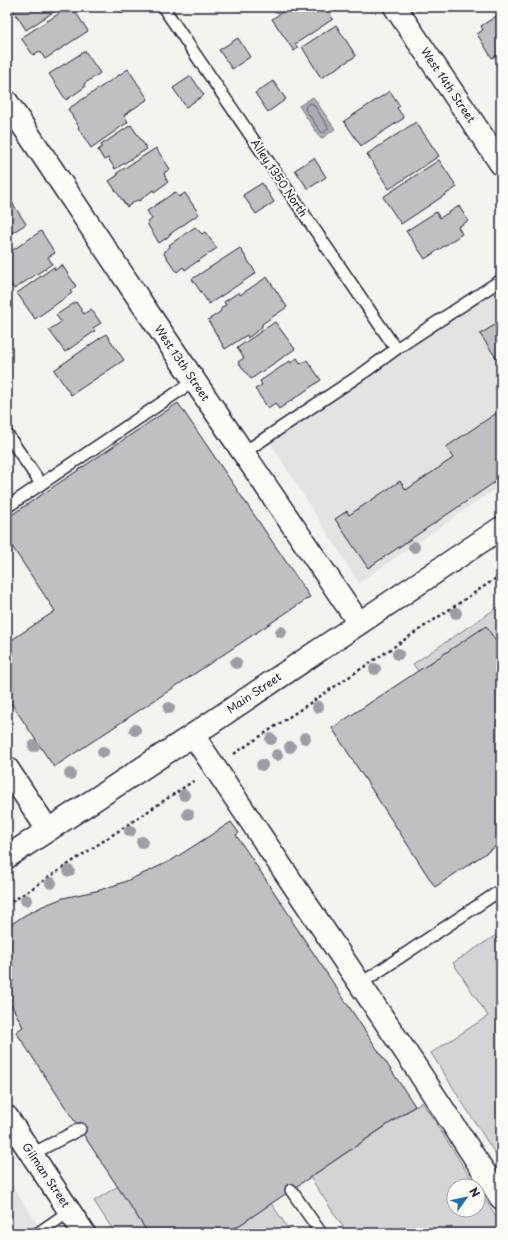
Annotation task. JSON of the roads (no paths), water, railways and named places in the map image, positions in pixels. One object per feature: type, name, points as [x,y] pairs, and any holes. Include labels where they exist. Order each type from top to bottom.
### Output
[{"type":"street","name":"West 14th Street","points":[[395,7],[501,164]]},
{"type":"street","name":"West 13th Street","points":[[7,102],[194,381],[359,623]]},
{"type":"street","name":"Main Street","points":[[7,857],[193,735],[501,528]]},
{"type":"street","points":[[193,735],[413,1063],[501,1198]]},
{"type":"street","points":[[7,768],[48,830]]},
{"type":"street","name":"Gilman Street","points":[[7,1117],[84,1233]]},
{"type":"lane","name":"Alley 1350 North","points":[[163,7],[396,349]]},
{"type":"lane","points":[[243,453],[501,280]]},
{"type":"lane","points":[[7,507],[194,381]]},
{"type":"lane","points":[[7,434],[41,484]]},
{"type":"lane","points":[[360,984],[501,890]]},
{"type":"lane","points":[[32,1154],[80,1129]]},
{"type":"lane","points":[[291,1190],[321,1233]]},
{"type":"lane","points":[[38,1233],[70,1211]]},
{"type":"water","points":[[313,97],[335,129],[321,139],[299,106]]}]
